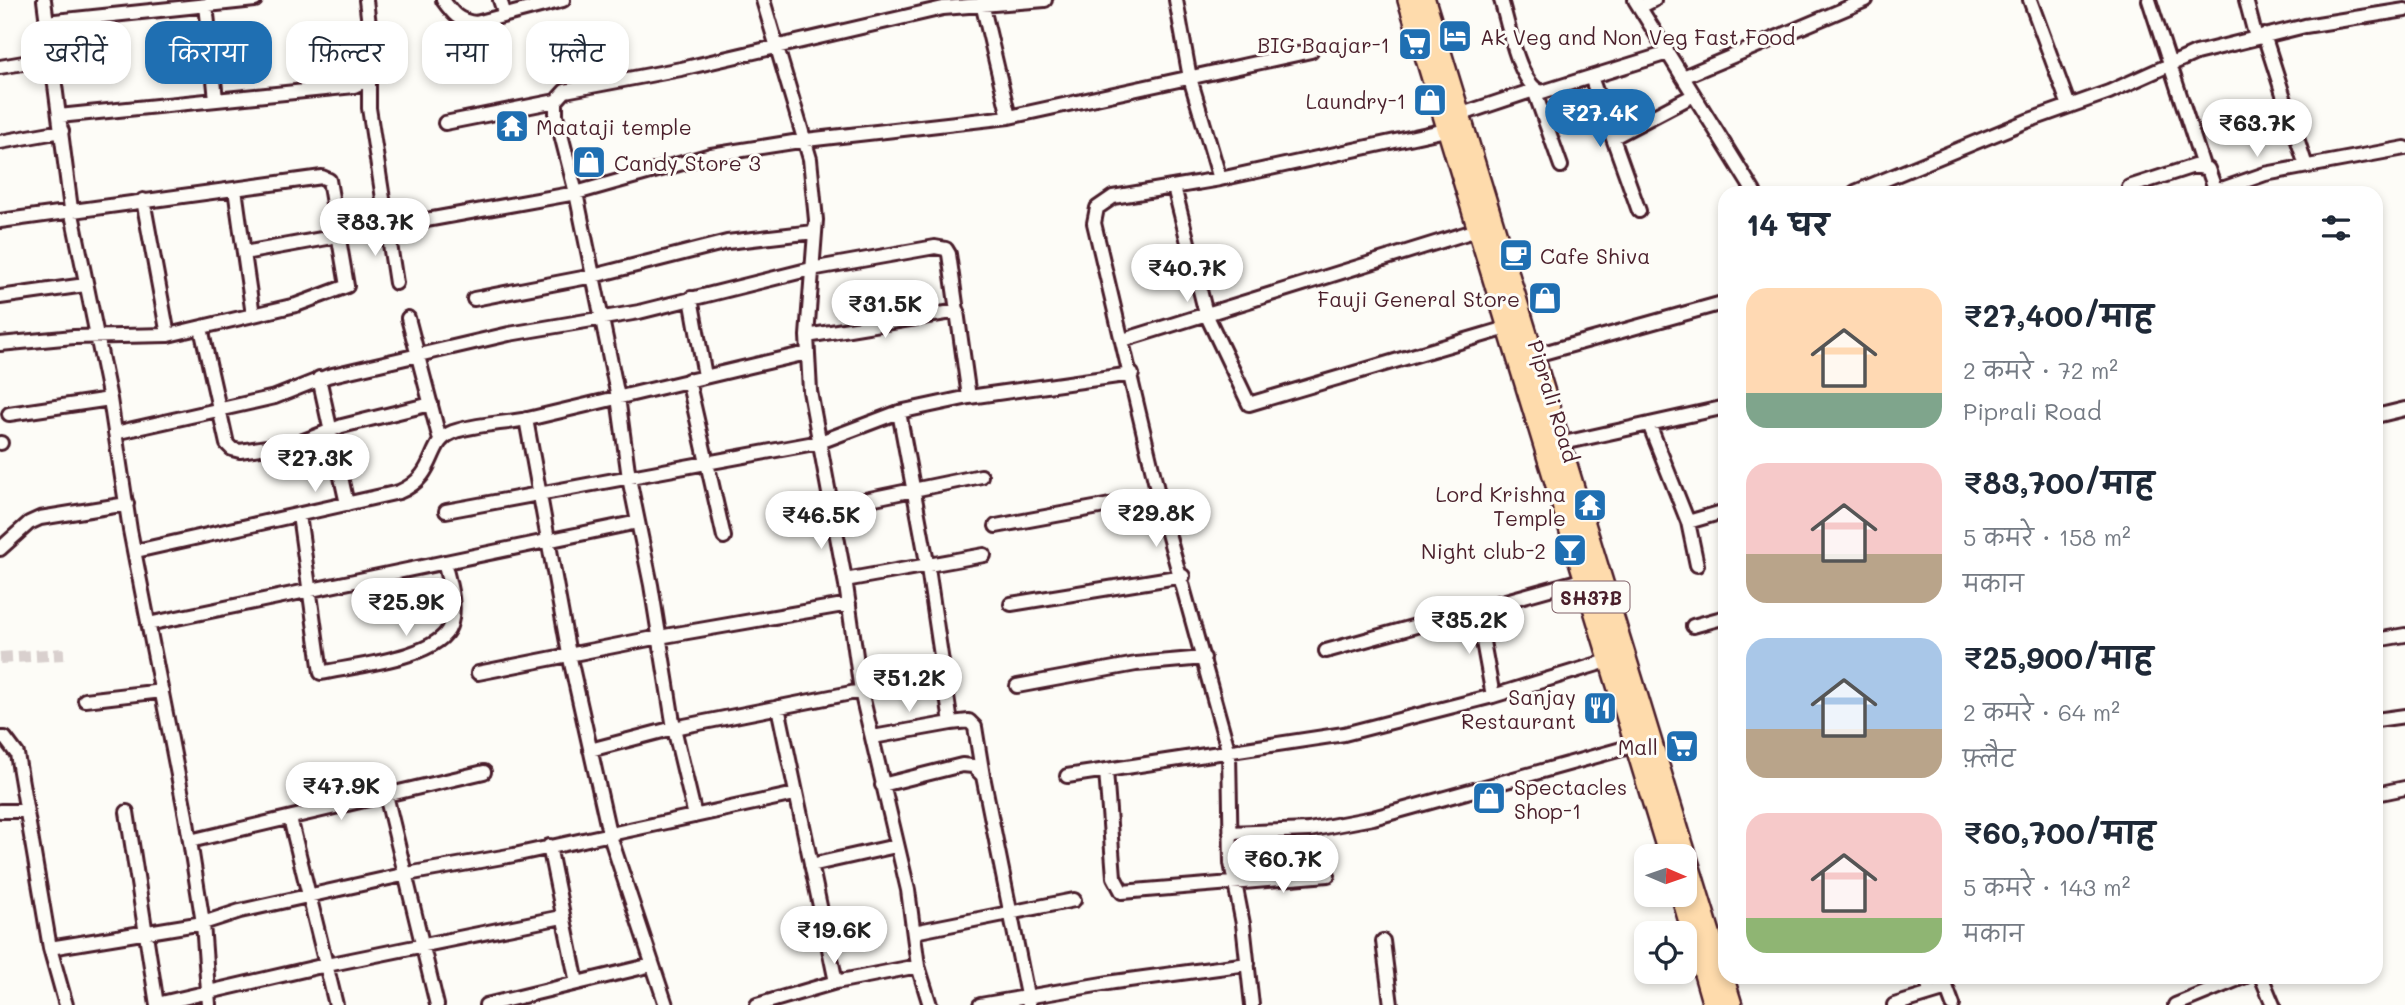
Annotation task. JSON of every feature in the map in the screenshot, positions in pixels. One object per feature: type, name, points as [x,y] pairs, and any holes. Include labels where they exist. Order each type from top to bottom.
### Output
[{"type":"main road","name":"Piprali Road","points":[[1408,0],[1452,123],[1478,230],[1507,328],[1665,844]]},
{"type":"main road","points":[[1425,0],[1452,123],[1532,356],[1718,960]]},
{"type":"main road","points":[[1685,907],[1713,1005]]},
{"type":"main road","points":[[1726,984],[1732,1005]]},
{"type":"street","points":[[44,0],[46,21]]},
{"type":"street","points":[[55,21],[255,0]]},
{"type":"street","points":[[366,0],[369,21]]},
{"type":"street","points":[[443,0],[455,17],[464,22],[476,23],[563,0]]},
{"type":"street","points":[[500,0],[505,15]]},
{"type":"street","points":[[763,0],[806,140],[815,192],[807,336],[810,391],[845,580],[861,691],[908,890],[918,967],[930,1005]]},
{"type":"street","points":[[445,123],[555,101],[565,91],[681,69],[943,8],[1045,0]]},
{"type":"street","points":[[1176,0],[1191,78],[1220,179]]},
{"type":"street","points":[[1501,0],[1524,76],[1534,90],[1561,166]]},
{"type":"street","points":[[1654,0],[1637,4],[1750,186]]},
{"type":"street","points":[[1683,77],[1866,0]]},
{"type":"street","points":[[2030,0],[2069,106]]},
{"type":"street","points":[[2149,0],[2203,166],[2214,186]]},
{"type":"street","points":[[2246,0],[2306,166]]},
{"type":"street","points":[[982,3],[1009,117]]},
{"type":"street","points":[[206,5],[216,99]]},
{"type":"street","points":[[1870,186],[2196,52],[2305,26],[2405,10]]},
{"type":"street","points":[[244,253],[576,193],[711,155],[806,140],[1009,117],[1311,51]]},
{"type":"street","points":[[1252,1005],[1230,833],[1229,753],[1183,576],[1159,496],[1094,222],[1097,208],[1113,197],[1220,179],[1452,123],[1534,90],[1542,92],[1668,53]]},
{"type":"street","points":[[0,67],[21,63]]},
{"type":"street","points":[[1591,77],[1639,211]]},
{"type":"street","points":[[56,84],[71,209],[110,399],[148,624],[190,841],[203,923],[208,999]]},
{"type":"street","points":[[60,116],[358,84]]},
{"type":"street","points":[[369,84],[369,108],[396,283]]},
{"type":"street","points":[[1614,137],[1694,95]]},
{"type":"street","points":[[555,101],[618,397],[629,478],[674,728],[695,816]]},
{"type":"street","points":[[0,142],[62,131]]},
{"type":"street","points":[[2231,186],[2265,174],[2405,148]]},
{"type":"street","points":[[2132,186],[2194,166],[2203,166]]},
{"type":"street","points":[[0,221],[71,209],[322,177],[329,180],[347,286],[296,305],[167,335],[95,336],[0,344]]},
{"type":"street","points":[[1174,187],[1206,314],[1249,404],[1507,328]]},
{"type":"street","points":[[235,189],[253,315]]},
{"type":"street","points":[[143,200],[167,335]]},
{"type":"street","points":[[1123,340],[1478,230]]},
{"type":"street","points":[[474,299],[593,276],[727,242],[814,232]]},
{"type":"street","points":[[115,433],[294,391],[319,378],[509,334],[691,299],[811,269],[934,247],[946,249],[958,311],[969,397]]},
{"type":"street","points":[[0,297],[85,285]]},
{"type":"street","points":[[691,299],[705,376]]},
{"type":"street","points":[[1532,356],[1718,304]]},
{"type":"street","points":[[807,336],[958,311]]},
{"type":"street","points":[[135,551],[347,504],[415,485],[427,473],[440,440],[408,318]]},
{"type":"street","points":[[201,328],[227,444],[232,449],[240,451],[301,442],[331,430],[431,404]]},
{"type":"street","points":[[440,440],[455,431],[526,419],[807,353]]},
{"type":"street","points":[[446,511],[707,465],[820,442],[899,412],[969,397],[1132,374]]},
{"type":"street","points":[[319,378],[347,504]]},
{"type":"street","points":[[688,380],[724,537]]},
{"type":"street","points":[[9,414],[110,399]]},
{"type":"street","points":[[1559,444],[1718,409]]},
{"type":"street","points":[[2383,415],[2405,410]]},
{"type":"street","points":[[899,412],[928,568],[951,723]]},
{"type":"street","points":[[526,419],[569,654],[609,833],[666,1005]]},
{"type":"street","points":[[1649,424],[1688,522],[1697,565]]},
{"type":"street","points":[[831,507],[981,476]]},
{"type":"street","points":[[996,526],[1159,496]]},
{"type":"street","points":[[0,549],[29,523],[40,518],[127,504]]},
{"type":"street","points":[[1688,522],[1718,513]]},
{"type":"street","points":[[299,515],[321,673],[414,653],[434,646],[444,638],[450,625],[452,607],[444,562]]},
{"type":"street","points":[[148,624],[638,522]]},
{"type":"street","points":[[845,580],[928,568],[984,555]]},
{"type":"street","points":[[1011,604],[1183,576]]},
{"type":"street","points":[[1326,651],[1586,579]]},
{"type":"street","points":[[478,673],[659,637],[849,604]]},
{"type":"street","points":[[1477,609],[1493,696]]},
{"type":"street","points":[[1693,626],[1718,619]]},
{"type":"street","points":[[2383,639],[2405,635]]},
{"type":"street","points":[[1017,686],[1136,664],[1204,658]]},
{"type":"street","points":[[1067,776],[1344,734],[1493,696],[1611,660]]},
{"type":"street","points":[[85,699],[162,691]]},
{"type":"street","points":[[590,750],[674,728],[861,691]]},
{"type":"street","points":[[778,707],[836,982]]},
{"type":"street","points":[[2383,719],[2405,716]]},
{"type":"street","points":[[873,737],[968,721],[975,727],[1028,1001]]},
{"type":"street","points":[[0,738],[5,738],[17,754],[50,948],[66,1005]]},
{"type":"street","points":[[1230,833],[1309,830],[1373,818],[1636,745]]},
{"type":"street","points":[[882,785],[962,765],[973,766],[983,776]]},
{"type":"street","points":[[1106,771],[1114,877],[1122,892],[1328,875]]},
{"type":"street","points":[[190,841],[485,772]]},
{"type":"street","points":[[2383,793],[2405,788]]},
{"type":"street","points":[[50,948],[203,923],[240,911],[407,874],[795,794]]},
{"type":"street","points":[[386,795],[437,1005]]},
{"type":"street","points":[[0,811],[26,811]]},
{"type":"street","points":[[127,812],[157,1004],[208,999],[326,965],[562,917]]},
{"type":"street","points":[[290,818],[336,1005]]},
{"type":"street","points":[[549,846],[577,984]]},
{"type":"street","points":[[811,865],[896,846]]},
{"type":"street","points":[[914,932],[1074,900]]},
{"type":"street","points":[[1384,941],[1391,1005]]},
{"type":"street","points":[[981,1005],[1028,1001],[1248,964]]},
{"type":"street","points":[[486,1005],[653,965]]},
{"type":"street","points":[[758,1005],[836,982],[918,967]]},
{"type":"street","points":[[1928,984],[1931,993]]},
{"type":"street","points":[[2175,1005],[2226,984]]},
{"type":"street","points":[[2264,984],[2273,1005]]},
{"type":"street","points":[[1894,1005],[1947,989],[1953,1005]]},
{"type":"tunnel","points":[[0,658],[64,654]]},
{"type":"place","name":"Ak Veg and Non Veg Fast Food","points":[[1455,36]]},
{"type":"place","name":"BIG Baajar-1","points":[[1415,44]]},
{"type":"place","name":"Laundry-1","points":[[1430,100]]},
{"type":"place","name":"Maataji temple","points":[[512,126]]},
{"type":"place","name":"Candy Store 3","points":[[589,162]]},
{"type":"place","name":"Cafe Shiva","points":[[1516,255]]},
{"type":"place","name":"Fauji General Store","points":[[1545,298]]},
{"type":"place","name":"Lord Krishna Temple","points":[[1590,505]]},
{"type":"place","name":"Night club-2","points":[[1570,550]]},
{"type":"place","name":"Sanjay Restaurant","points":[[1600,708]]},
{"type":"place","name":"Mall","points":[[1682,746]]},
{"type":"place","name":"Spectacles Shop-1","points":[[1489,798]]}]
